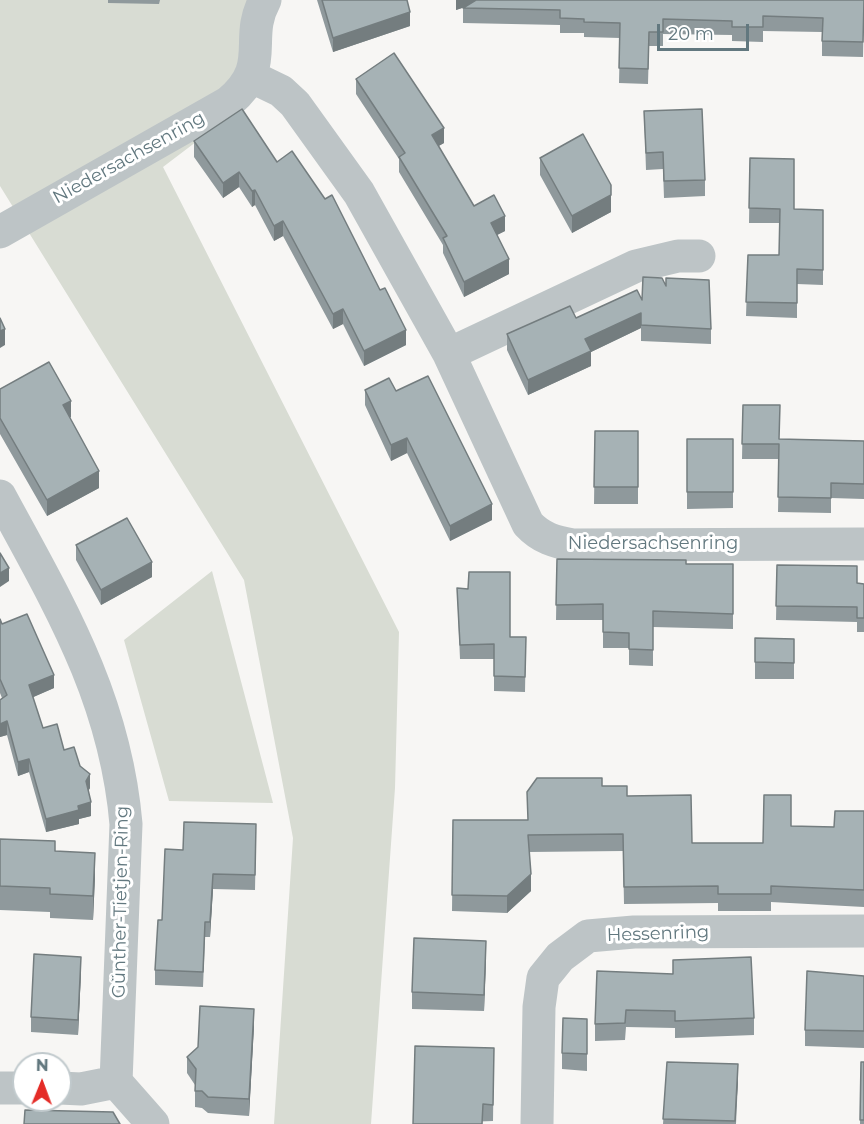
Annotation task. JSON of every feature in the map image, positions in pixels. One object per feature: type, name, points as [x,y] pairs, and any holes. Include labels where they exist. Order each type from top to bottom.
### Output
[{"type":"street","points":[[252,77],[258,17],[265,0]]},
{"type":"street","name":"Niedersachsenring","points":[[0,232],[229,102],[244,89],[252,77],[281,91],[295,104],[359,193],[449,354],[528,524],[545,538],[573,545],[864,544]]},
{"type":"street","points":[[449,354],[636,266],[678,255],[699,256]]},
{"type":"street","name":"Günther-Tietjen-Ring","points":[[0,496],[74,633],[111,732],[123,791],[126,824],[116,1082]]},
{"type":"street","name":"Hessenring","points":[[537,1124],[539,1007],[543,978],[560,957],[588,936],[634,933],[864,931]]},
{"type":"street","points":[[72,1089],[116,1082],[153,1124]]},
{"type":"shaded area","points":[[0,0],[249,0],[238,110],[163,167],[399,632],[395,788],[371,1124],[274,1124],[293,838],[244,580],[0,186]]},
{"type":"shaded area","points":[[212,571],[273,803],[169,801],[124,640]]},
{"type":"building","points":[[322,0],[407,0],[410,12],[333,38]]},
{"type":"building","points":[[476,0],[864,0],[863,42],[822,41],[823,18],[763,16],[763,27],[732,27],[732,21],[663,19],[663,32],[649,32],[648,69],[619,68],[620,23],[584,22],[584,19],[560,18],[560,10],[463,8]]},
{"type":"building","points":[[394,53],[444,128],[432,135],[474,206],[494,195],[505,216],[491,223],[509,259],[464,282],[443,238],[447,236],[399,157],[405,153],[356,79]]},
{"type":"building","points":[[242,109],[277,162],[292,151],[325,199],[332,195],[380,290],[385,288],[406,330],[364,351],[343,309],[333,314],[283,221],[274,226],[255,190],[252,191],[239,172],[223,183],[194,141]]},
{"type":"building","points":[[702,109],[705,180],[664,181],[663,152],[646,153],[644,111]]},
{"type":"building","points":[[583,134],[611,185],[611,195],[572,216],[540,158]]},
{"type":"building","points":[[750,158],[794,159],[794,209],[823,210],[823,270],[797,269],[797,303],[746,302],[748,255],[779,255],[780,209],[749,208]]},
{"type":"building","points":[[643,277],[662,278],[666,286],[666,278],[709,280],[711,329],[641,325],[641,313],[585,339],[591,351],[528,380],[507,334],[570,306],[576,318],[637,290],[642,300]]},
{"type":"building","points":[[0,318],[5,329],[0,331]]},
{"type":"building","points":[[49,362],[71,401],[63,405],[99,471],[47,500],[0,418],[0,389]]},
{"type":"building","points":[[428,376],[492,504],[450,526],[407,438],[391,445],[365,390],[389,378],[396,391]]},
{"type":"building","points":[[743,405],[780,405],[779,439],[864,441],[864,484],[831,483],[831,498],[778,497],[779,444],[742,444]]},
{"type":"building","points":[[595,431],[638,431],[638,487],[594,487]]},
{"type":"building","points":[[687,439],[733,439],[733,492],[687,492]]},
{"type":"building","points":[[127,518],[152,562],[101,590],[76,545]]},
{"type":"building","points":[[0,553],[9,568],[0,573]]},
{"type":"building","points":[[557,559],[686,560],[686,564],[733,564],[733,614],[653,611],[653,650],[629,649],[629,633],[603,632],[603,604],[556,605]]},
{"type":"building","points":[[777,565],[857,566],[857,583],[864,584],[864,618],[857,618],[857,607],[776,606]]},
{"type":"building","points":[[469,572],[510,572],[510,637],[526,637],[525,677],[494,676],[494,644],[460,645],[457,588],[468,589]]},
{"type":"building","points":[[27,614],[54,675],[29,685],[43,728],[57,724],[64,750],[74,747],[80,766],[90,774],[86,781],[91,802],[78,806],[79,810],[46,819],[29,759],[18,762],[7,721],[0,724],[0,700],[7,695],[0,679],[0,619],[2,624]]},
{"type":"building","points":[[755,638],[794,639],[794,663],[755,662]]},
{"type":"building","points":[[537,778],[602,778],[602,786],[627,786],[627,796],[691,795],[692,843],[763,843],[764,795],[791,795],[791,826],[834,827],[835,811],[864,811],[864,890],[771,886],[771,894],[718,894],[718,886],[624,887],[623,834],[528,835],[531,874],[507,896],[452,895],[453,820],[528,820],[527,792]]},
{"type":"building","points":[[184,822],[256,824],[255,875],[213,874],[210,922],[205,922],[203,972],[155,970],[158,920],[162,920],[165,849],[183,850]]},
{"type":"building","points":[[0,839],[55,841],[55,851],[95,853],[93,896],[50,894],[50,888],[0,886]]},
{"type":"building","points":[[414,938],[486,941],[484,995],[412,992]]},
{"type":"building","points":[[34,954],[81,957],[78,1020],[31,1017]]},
{"type":"building","points":[[751,957],[754,1018],[675,1021],[675,1011],[626,1010],[625,1023],[595,1024],[597,971],[673,974],[673,960]]},
{"type":"building","points":[[807,971],[864,976],[864,1031],[805,1030]]},
{"type":"building","points":[[200,1006],[254,1009],[249,1099],[208,1097],[202,1091],[195,1091],[196,1069],[187,1057],[198,1047]]},
{"type":"building","points":[[563,1018],[587,1019],[587,1054],[562,1053]]},
{"type":"building","points":[[415,1046],[494,1048],[493,1105],[483,1104],[482,1124],[413,1124]]},
{"type":"building","points":[[667,1062],[738,1064],[735,1121],[663,1119]]},
{"type":"building","points":[[861,1062],[864,1062],[864,1120],[860,1120]]},
{"type":"building","points":[[72,1111],[113,1112],[120,1124],[24,1124],[25,1112]]}]
